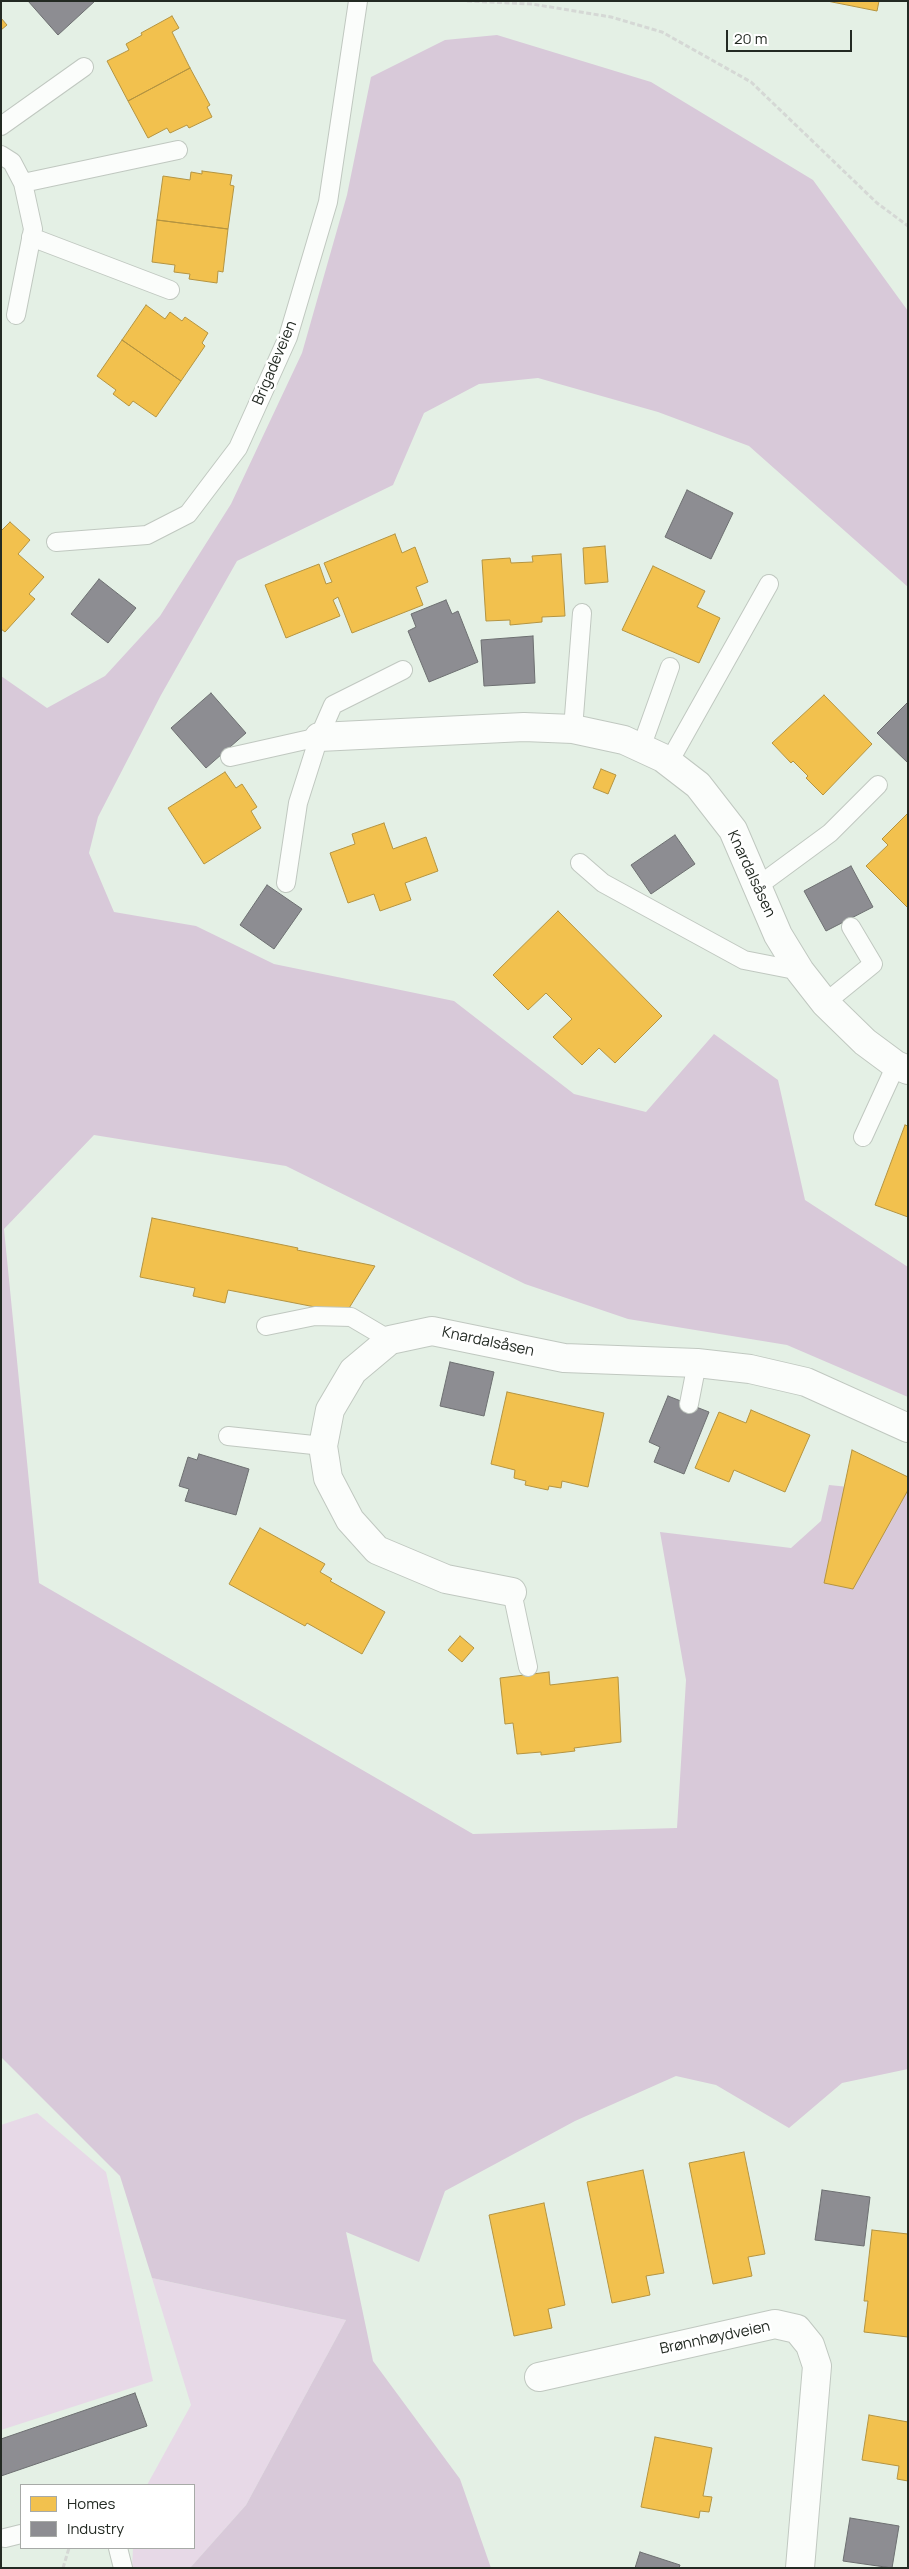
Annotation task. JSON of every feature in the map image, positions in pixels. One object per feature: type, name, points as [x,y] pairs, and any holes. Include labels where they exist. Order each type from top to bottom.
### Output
[{"type":"street","name":"Knardalsåsen","points":[[319,737],[524,728],[573,729],[624,740],[669,762],[698,785],[733,830],[778,935],[800,971],[825,1003],[865,1042],[902,1067]]},
{"type":"street","name":"Knardalsåsen","points":[[512,1592],[446,1579],[377,1550],[350,1520],[328,1478],[324,1446],[330,1410],[353,1371],[390,1340],[432,1331],[564,1358],[697,1364],[750,1369],[806,1382],[908,1428]]},
{"type":"street","name":"Brønnhøydveien","points":[[539,2377],[775,2324],[797,2329],[810,2345],[817,2366],[800,2568]]},
{"type":"lane","name":"Brigadeveien","points":[[56,542],[147,535],[188,514],[238,448],[288,338],[328,202],[358,1]]},
{"type":"lane","points":[[1,126],[84,67]]},
{"type":"lane","points":[[23,183],[178,150]]},
{"type":"lane","points":[[1,156],[12,162],[23,183],[33,229],[16,315]]},
{"type":"lane","points":[[31,237],[170,290]]},
{"type":"lane","points":[[669,762],[769,584]]},
{"type":"lane","points":[[573,729],[582,613]]},
{"type":"lane","points":[[641,748],[670,667]]},
{"type":"lane","points":[[286,883],[298,803],[319,737],[333,705],[403,670]]},
{"type":"lane","points":[[230,757],[319,737]]},
{"type":"lane","points":[[758,886],[830,833],[878,785]]},
{"type":"lane","points":[[580,863],[603,883],[744,960],[800,971]]},
{"type":"lane","points":[[825,1003],[873,964],[851,928]]},
{"type":"lane","points":[[863,1137],[902,1067]]},
{"type":"lane","points":[[266,1326],[315,1316],[351,1318],[390,1340]]},
{"type":"lane","points":[[689,1404],[697,1364]]},
{"type":"lane","points":[[228,1436],[324,1446]]},
{"type":"lane","points":[[512,1592],[528,1667]]},
{"type":"lane","points":[[118,2549],[123,2568]]},
{"type":"path","points":[[467,1],[542,6],[611,17],[662,32],[751,82],[877,203],[908,226]]},
{"type":"path","points":[[63,2568],[69,2549]]},
{"type":"shaded area","points":[[497,35],[651,82],[813,180],[908,311],[908,587],[749,446],[658,412],[538,378],[479,384],[424,413],[393,485],[237,561],[161,695],[98,817],[89,853],[114,912],[196,926],[274,964],[454,1001],[574,1094],[646,1112],[714,1034],[778,1080],[805,1200],[908,1267],[908,1397],[787,1345],[628,1319],[525,1284],[286,1166],[94,1135],[4,1229],[39,1583],[473,1834],[677,1828],[686,1680],[660,1532],[791,1548],[821,1521],[829,1485],[908,1493],[908,2069],[842,2083],[789,2128],[716,2085],[676,2076],[575,2121],[445,2191],[419,2262],[346,2232],[373,2361],[460,2479],[491,2568],[190,2568],[246,2505],[346,2320],[152,2278],[120,2176],[1,2057],[1,676],[47,708],[105,676],[160,616],[231,504],[302,353],[347,195],[371,77],[445,40]]},
{"type":"shaded area","points":[[37,2113],[106,2172],[153,2381],[1,2430],[1,2125]]},
{"type":"shaded area","points":[[152,2278],[346,2320],[246,2505],[190,2568],[132,2568],[133,2549],[195,2549],[195,2484],[148,2484],[191,2405]]},
{"type":"building: Homes","points":[[827,1],[879,1],[877,11]]},
{"type":"building: Homes","points":[[172,16],[179,28],[172,32],[190,68],[128,101],[107,61],[129,50],[126,44],[142,35],[141,33]]},
{"type":"building: Homes","points":[[1,18],[7,25],[1,30]]},
{"type":"building: Homes","points":[[190,68],[210,105],[207,107],[212,117],[189,128],[187,125],[170,133],[167,128],[148,138],[128,101]]},
{"type":"building: Homes","points":[[202,171],[232,175],[230,185],[234,186],[228,229],[157,220],[163,176],[190,180],[191,172],[202,174]]},
{"type":"building: Homes","points":[[157,220],[228,229],[223,272],[218,271],[217,283],[189,279],[190,274],[174,272],[175,265],[152,262]]},
{"type":"building: Homes","points":[[146,305],[165,319],[170,312],[182,321],[185,317],[208,333],[202,343],[205,346],[181,381],[122,340]]},
{"type":"building: Homes","points":[[122,340],[181,381],[156,417],[133,401],[129,406],[113,394],[116,390],[97,376]]},
{"type":"building: Homes","points":[[10,522],[30,540],[18,554],[44,577],[29,594],[35,599],[5,632],[1,629],[1,531]]},
{"type":"building: Homes","points":[[395,534],[402,553],[415,547],[428,582],[416,587],[423,605],[352,633],[338,597],[333,600],[340,616],[286,638],[265,585],[319,564],[326,584],[332,582],[324,563]]},
{"type":"building: Homes","points":[[605,546],[608,582],[585,584],[583,548]]},
{"type":"building: Homes","points":[[561,554],[565,616],[542,617],[542,622],[510,625],[510,620],[486,621],[482,560],[510,558],[511,563],[533,562],[532,556]]},
{"type":"building: Homes","points":[[653,566],[705,591],[697,607],[720,618],[699,663],[622,630]]},
{"type":"building: Homes","points":[[824,695],[872,744],[823,795],[806,778],[808,776],[793,761],[791,763],[772,743]]},
{"type":"building: Homes","points":[[601,769],[616,775],[608,794],[593,788]]},
{"type":"building: Homes","points":[[225,772],[236,788],[242,784],[257,807],[251,811],[261,828],[204,864],[168,808]]},
{"type":"building: Homes","points":[[908,813],[908,908],[866,866],[888,845],[882,839]]},
{"type":"building: Homes","points":[[384,823],[393,849],[426,837],[438,871],[405,883],[411,900],[380,911],[374,894],[348,903],[330,853],[355,844],[352,834]]},
{"type":"building: Homes","points":[[558,911],[662,1016],[615,1063],[599,1048],[582,1065],[553,1037],[572,1019],[546,993],[528,1010],[493,975]]},
{"type":"building: Homes","points":[[905,1125],[908,1126],[908,1217],[875,1205]]},
{"type":"building: Homes","points":[[152,1218],[375,1266],[346,1313],[228,1290],[225,1303],[193,1296],[195,1288],[140,1277]]},
{"type":"building: Homes","points":[[507,1392],[604,1413],[588,1487],[562,1481],[561,1488],[549,1486],[548,1490],[525,1485],[526,1481],[514,1478],[515,1470],[491,1464]]},
{"type":"building: Homes","points":[[751,1410],[810,1435],[785,1492],[734,1470],[729,1482],[695,1468],[719,1412],[746,1423]]},
{"type":"building: Homes","points":[[852,1450],[908,1477],[908,1490],[853,1589],[824,1583]]},
{"type":"building: Homes","points":[[260,1528],[325,1564],[320,1572],[332,1579],[330,1581],[385,1612],[362,1654],[307,1623],[305,1626],[229,1584]]},
{"type":"building: Homes","points":[[460,1636],[474,1648],[462,1662],[448,1650]]},
{"type":"building: Homes","points":[[549,1672],[550,1685],[618,1677],[621,1742],[574,1748],[575,1751],[541,1755],[541,1752],[517,1754],[513,1723],[505,1724],[500,1678]]},
{"type":"building: Homes","points":[[744,2152],[765,2254],[748,2257],[752,2276],[713,2284],[689,2163]]},
{"type":"building: Homes","points":[[643,2170],[664,2273],[646,2276],[650,2295],[612,2303],[587,2182]]},
{"type":"building: Homes","points":[[544,2203],[565,2305],[548,2309],[552,2328],[514,2336],[489,2215]]},
{"type":"building: Homes","points":[[872,2230],[908,2234],[908,2337],[864,2332],[868,2301],[864,2301]]},
{"type":"building: Homes","points":[[869,2415],[908,2422],[908,2481],[897,2479],[899,2466],[862,2460]]},
{"type":"building: Homes","points":[[655,2437],[712,2448],[703,2496],[712,2497],[709,2512],[700,2511],[699,2518],[641,2507]]},
{"type":"building: Industry","points":[[28,1],[95,1],[58,35]]},
{"type":"building: Industry","points":[[687,490],[733,513],[711,559],[665,537]]},
{"type":"building: Industry","points":[[99,579],[136,608],[108,643],[71,614]]},
{"type":"building: Industry","points":[[446,600],[452,614],[458,611],[478,662],[429,682],[408,631],[416,627],[411,614]]},
{"type":"building: Industry","points":[[533,636],[535,683],[484,686],[481,640]]},
{"type":"building: Industry","points":[[211,693],[246,733],[206,768],[171,728]]},
{"type":"building: Industry","points":[[908,702],[908,763],[877,733]]},
{"type":"building: Industry","points":[[675,835],[695,864],[651,894],[631,865]]},
{"type":"building: Industry","points":[[851,866],[873,907],[826,931],[804,891]]},
{"type":"building: Industry","points":[[267,885],[302,909],[274,949],[240,925]]},
{"type":"building: Industry","points":[[450,1362],[494,1372],[484,1416],[440,1406]]},
{"type":"building: Industry","points":[[668,1396],[709,1412],[684,1474],[654,1462],[660,1447],[649,1442]]},
{"type":"building: Industry","points":[[199,1454],[249,1469],[236,1515],[185,1501],[189,1489],[179,1486],[188,1457],[197,1460]]},
{"type":"building: Industry","points":[[822,2190],[870,2197],[864,2246],[815,2240]]},
{"type":"building: Industry","points":[[135,2393],[147,2426],[1,2476],[1,2439]]},
{"type":"building: Industry","points":[[850,2518],[899,2526],[892,2568],[843,2561]]},
{"type":"building: Industry","points":[[640,2552],[680,2565],[679,2568],[635,2568]]}]
